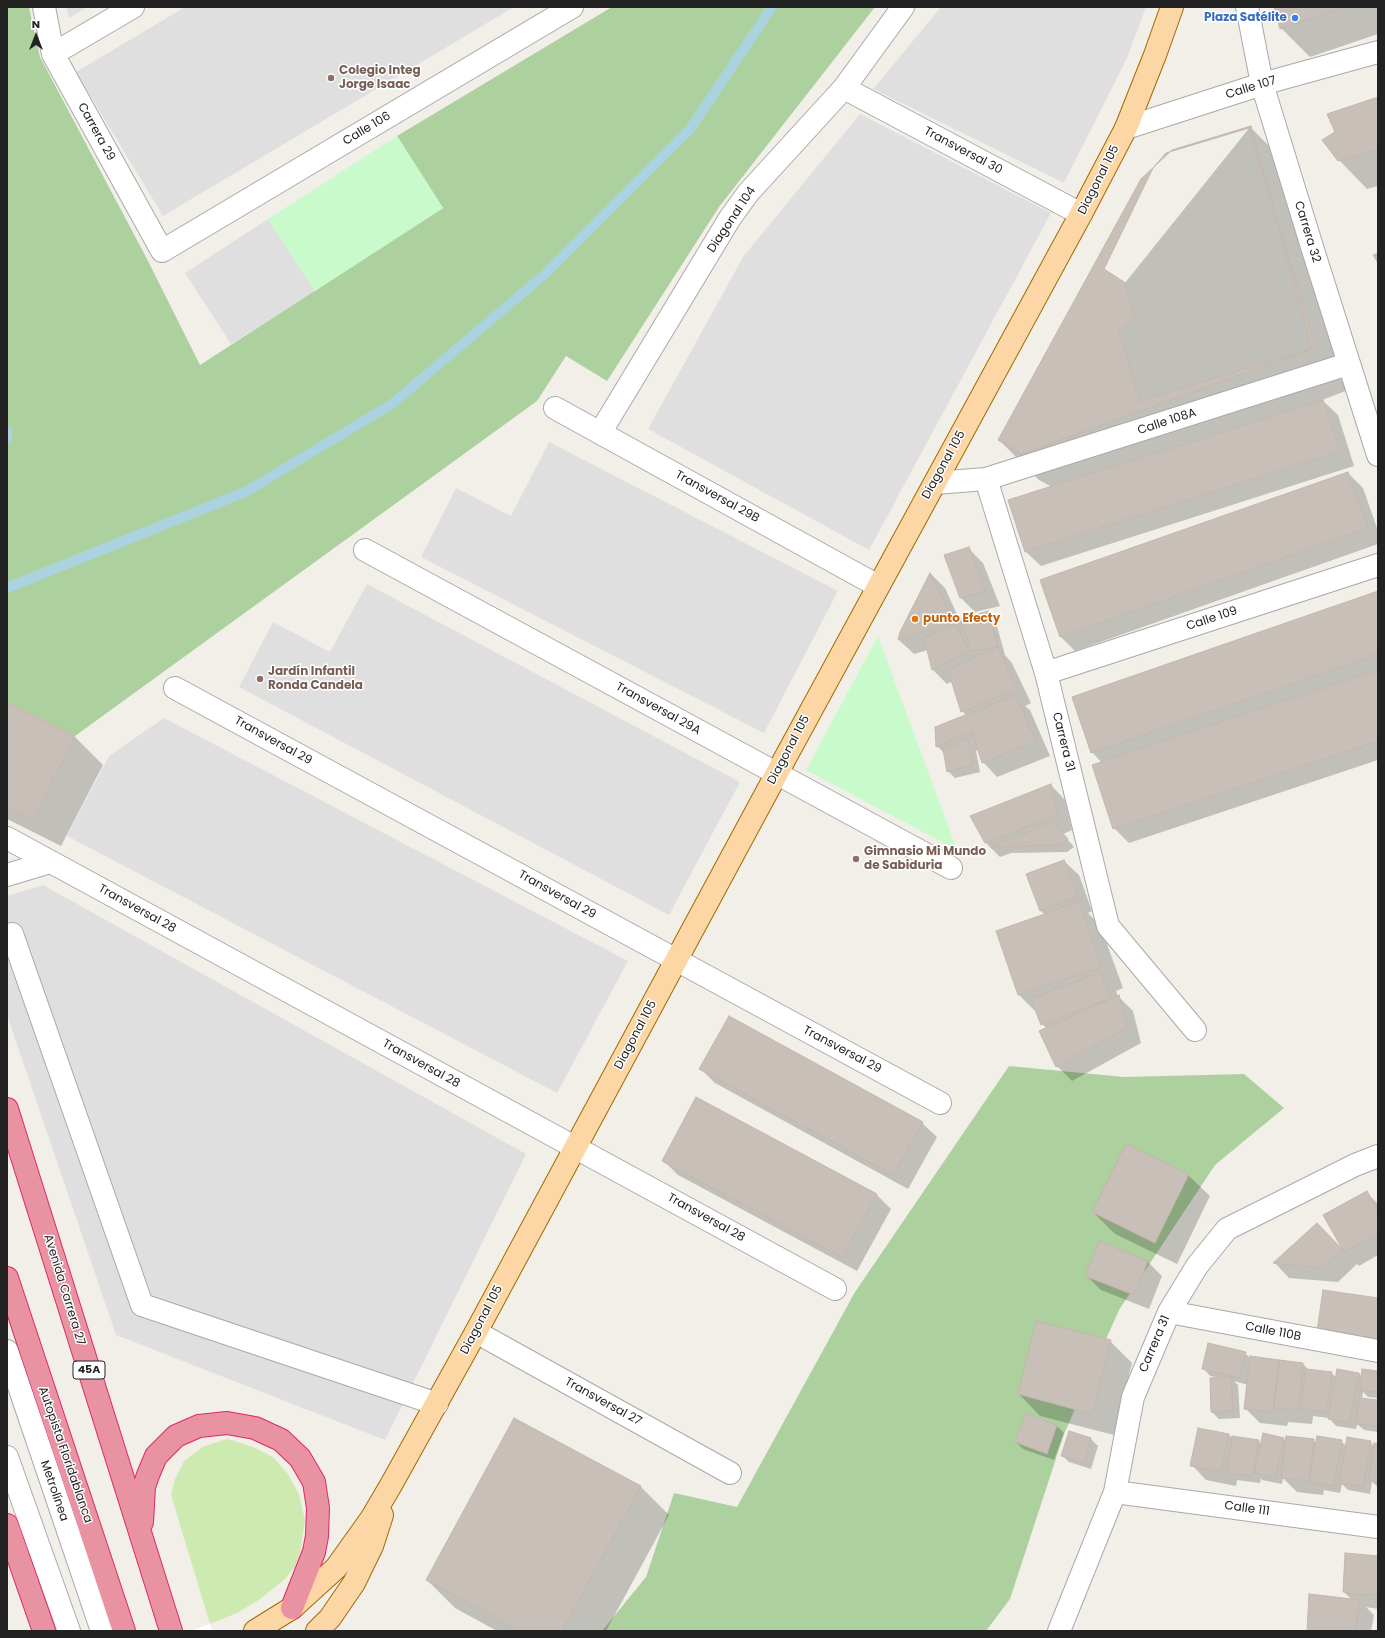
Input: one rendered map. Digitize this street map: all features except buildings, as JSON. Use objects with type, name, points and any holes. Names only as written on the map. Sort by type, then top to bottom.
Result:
[{"type":"highway","name":"Avenida Carrera 27","points":[[7,1109],[171,1631]]},
{"type":"highway","name":"Autopista Floridablanca","points":[[7,1278],[124,1631]]},
{"type":"highway","points":[[142,1537],[144,1486],[156,1456],[176,1436],[199,1426],[228,1423],[255,1428],[281,1440],[300,1458],[314,1482],[318,1508],[317,1536],[314,1552],[292,1608]]},
{"type":"highway","points":[[7,1525],[44,1631]]},
{"type":"main road","name":"Diagonal 105","points":[[255,1631],[292,1608],[336,1568],[371,1519],[437,1404],[776,773],[1081,214],[1126,128],[1155,56],[1172,7]]},
{"type":"main road","name":"Diagonal 105","points":[[317,1631],[330,1618],[354,1583],[372,1546],[391,1485]]},
{"type":"street","name":"Carrera 29","points":[[44,7],[53,54],[162,252]]},
{"type":"street","points":[[53,54],[133,7]]},
{"type":"street","name":"Calle 106","points":[[162,252],[572,7]]},
{"type":"street","name":"Diagonal 104","points":[[600,433],[730,218],[748,193],[844,88],[903,7]]},
{"type":"street","name":"Carrera 32","points":[[1247,7],[1262,84],[1348,364],[1378,455]]},
{"type":"street","name":"Calle 107","points":[[1126,128],[1262,84],[1378,52]]},
{"type":"street","name":"Transversal 30","points":[[844,88],[1081,214]]},
{"type":"street","name":"Calle 108A","points":[[986,479],[1348,364]]},
{"type":"street","name":"Transversal 29B","points":[[555,408],[878,586]]},
{"type":"street","points":[[934,483],[986,479]]},
{"type":"street","name":"Carrera 31","points":[[986,479],[1046,673],[1108,926],[1195,1030]]},
{"type":"street","name":"Transversal 29A","points":[[365,550],[951,868]]},
{"type":"street","name":"Calle 109","points":[[1046,673],[1378,566]]},
{"type":"street","name":"Transversal 29","points":[[175,688],[940,1103]]},
{"type":"street","name":"Transversal 28","points":[[7,838],[835,1289]]},
{"type":"street","points":[[7,875],[50,862]]},
{"type":"street","points":[[12,934],[142,1305],[437,1404]]},
{"type":"street","name":"Carrera 31","points":[[1059,1631],[1115,1492],[1133,1396],[1169,1312],[1197,1266],[1227,1229],[1355,1165],[1378,1156]]},
{"type":"street","name":"Calle 110B","points":[[1169,1312],[1378,1351]]},
{"type":"street","name":"Transversal 27","points":[[476,1332],[730,1473]]},
{"type":"street","name":"Metrolínea","points":[[7,1351],[102,1631]]},
{"type":"street","points":[[7,1457],[69,1631]]},
{"type":"street","name":"Calle 111","points":[[1115,1492],[1378,1527]]},
{"type":"shaded area","points":[[66,7],[87,7],[69,18]]},
{"type":"shaded area","points":[[185,7],[514,7],[163,216],[76,72]]},
{"type":"shaded area","points":[[941,7],[1146,7],[1127,58],[1064,183],[873,89]]},
{"type":"shaded area","points":[[860,114],[1051,213],[869,550],[648,429],[743,257]]},
{"type":"shaded area","points":[[268,219],[315,291],[231,344],[185,273]]},
{"type":"shaded area","points":[[549,442],[838,591],[764,733],[421,557],[456,488],[511,516]]},
{"type":"shaded area","points":[[367,584],[740,782],[669,915],[239,687],[273,622],[330,652]]},
{"type":"shaded area","points":[[164,718],[628,961],[557,1093],[67,836],[109,756]]},
{"type":"shaded area","points":[[43,885],[526,1154],[385,1440],[116,1335],[7,1015],[7,896]]},
{"type":"green space","points":[[7,7],[29,7],[40,57],[147,259],[200,365],[443,208],[397,136],[612,7],[875,7],[719,207],[607,381],[566,356],[537,401],[75,736],[7,702]]},
{"type":"green space","points":[[397,136],[443,208],[315,291],[268,219]]},
{"type":"green space","points":[[878,636],[957,850],[806,770]]},
{"type":"green space","points":[[1009,1066],[1124,1077],[1244,1074],[1284,1108],[1215,1165],[1119,1310],[1064,1434],[1010,1599],[986,1631],[602,1631],[646,1577],[674,1493],[737,1507],[855,1292]]},
{"type":"green space","points":[[228,1439],[253,1447],[273,1457],[288,1474],[299,1494],[305,1520],[300,1553],[295,1567],[285,1579],[259,1600],[237,1613],[210,1624],[171,1495],[175,1479],[184,1461],[204,1446]]},
{"type":"pier","points":[[210,1624],[212,1631],[190,1631]]},
{"type":"waterway","points":[[7,588],[247,491],[392,404],[545,274],[690,129],[772,7]]},
{"type":"waterway","points":[[7,430],[7,439]]},
{"type":"place","name":"Plaza Satélite","points":[[1295,18]]},
{"type":"place","name":"Colegio Integ Jorge Isaac","points":[[331,78]]},
{"type":"place","name":"punto Efecty","points":[[915,619]]},
{"type":"place","name":"Jardín Infantil Ronda Candela","points":[[260,679]]},
{"type":"place","name":"Gimnasio Mi Mundo de Sabiduria","points":[[856,859]]}]
